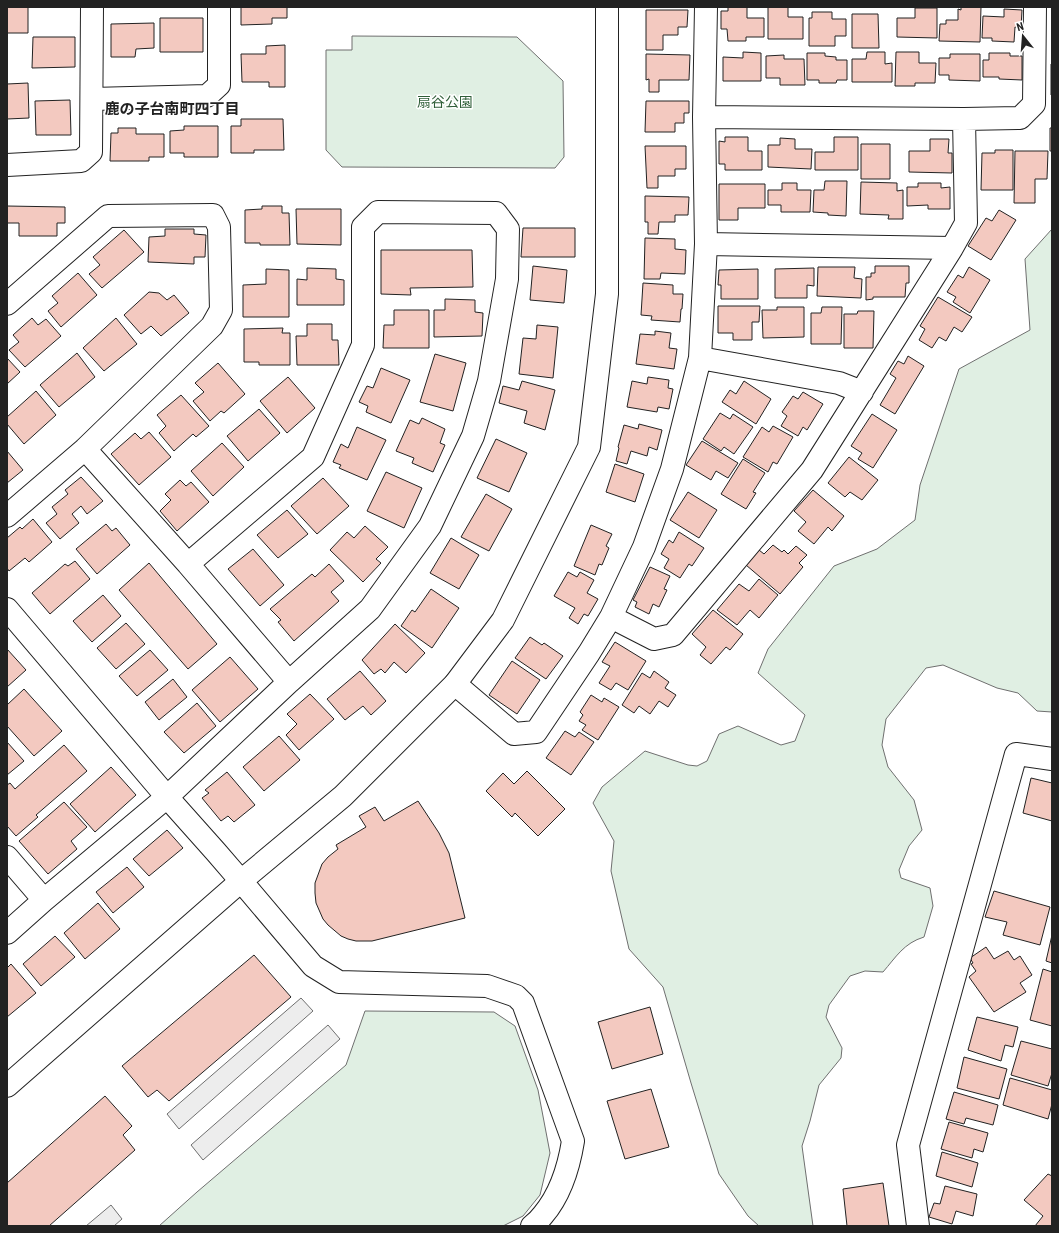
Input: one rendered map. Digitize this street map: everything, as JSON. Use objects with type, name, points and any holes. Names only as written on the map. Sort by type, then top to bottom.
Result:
[{"type":"street","points":[[7,165],[81,161],[91,152],[92,7]]},
{"type":"street","points":[[92,99],[207,96],[219,85],[219,7]]},
{"type":"street","points":[[7,1086],[241,881],[343,796],[455,684],[503,620],[588,447],[607,294],[607,7]]},
{"type":"street","points":[[455,684],[514,734],[536,732],[589,653],[611,617],[644,547],[672,469],[700,358],[706,244],[704,117],[706,7]]},
{"type":"street","points":[[704,117],[1020,118],[1034,104],[1035,7]]},
{"type":"street","points":[[611,617],[654,639],[673,635],[812,470],[952,248],[966,223],[964,119]]},
{"type":"street","points":[[7,934],[44,900],[167,797],[289,682],[370,609],[430,526],[473,436],[489,381],[507,280],[508,229],[496,213],[378,212],[362,227],[363,345],[313,456],[188,564]]},
{"type":"street","points":[[7,304],[108,216],[213,214],[219,227],[221,310],[212,326],[85,449],[7,516]]},
{"type":"street","points":[[706,244],[952,248]]},
{"type":"street","points":[[700,358],[839,383],[862,392]]},
{"type":"street","points":[[85,449],[188,564],[289,682]]},
{"type":"street","points":[[7,609],[313,966],[339,982],[487,986],[516,996],[523,1003],[572,1141],[570,1160],[555,1198],[543,1216],[532,1226]]},
{"type":"street","points":[[918,1226],[908,1145],[1016,754],[1052,759]]},
{"type":"street","points":[[7,857],[44,900]]},
{"type":"green space","name":"扇谷公園","points":[[352,36],[517,37],[563,81],[564,157],[555,168],[342,167],[326,150],[326,50],[352,50]]},
{"type":"green space","points":[[1052,229],[1052,712],[1037,711],[1018,693],[997,688],[943,665],[926,668],[886,719],[882,745],[888,767],[914,800],[922,830],[909,846],[899,870],[901,878],[930,888],[933,906],[924,937],[906,947],[896,956],[883,972],[865,971],[850,976],[829,1005],[826,1017],[842,1048],[841,1058],[819,1085],[802,1146],[813,1226],[759,1226],[748,1216],[719,1174],[663,987],[629,949],[611,871],[614,841],[593,803],[602,787],[645,751],[688,765],[697,766],[707,761],[719,734],[738,726],[781,745],[795,741],[805,715],[758,673],[768,649],[834,566],[877,549],[915,520],[920,485],[959,369],[1030,330],[1025,259]]},
{"type":"green space","points":[[365,1011],[494,1012],[515,1026],[538,1090],[550,1153],[540,1195],[523,1216],[503,1226],[159,1226],[346,1065]]},
{"type":"shaded area","points":[[301,998],[313,1011],[179,1129],[167,1114]]},
{"type":"shaded area","points":[[328,1025],[340,1039],[203,1160],[191,1145]]},
{"type":"shaded area","points":[[111,1205],[122,1219],[114,1226],[86,1226]]},
{"type":"building","points":[[7,7],[28,7],[28,33],[7,33]]},
{"type":"building","points":[[241,7],[287,7],[287,18],[272,18],[272,24],[241,25]]},
{"type":"building","points":[[728,7],[747,7],[747,18],[764,18],[764,37],[746,37],[746,41],[728,41],[727,29],[721,29],[721,11],[728,11]]},
{"type":"building","points":[[768,7],[788,7],[788,17],[803,17],[803,39],[768,39]]},
{"type":"building","points":[[961,7],[981,7],[980,42],[939,41],[940,24],[946,24],[946,20],[958,20],[958,9],[961,10]]},
{"type":"building","points":[[915,8],[937,8],[937,38],[897,37],[897,18],[915,18]]},
{"type":"building","points":[[1004,9],[1022,10],[1021,28],[1015,27],[1014,42],[992,41],[992,38],[982,38],[983,16],[1004,17]]},
{"type":"building","points":[[646,10],[688,10],[687,27],[678,27],[678,35],[663,35],[663,50],[646,50]]},
{"type":"building","points":[[812,12],[832,12],[832,19],[846,19],[846,36],[835,36],[835,46],[809,46],[809,18],[812,18]]},
{"type":"building","points":[[852,14],[878,14],[879,48],[852,48]]},
{"type":"building","points":[[160,18],[203,18],[203,52],[160,52]]},
{"type":"building","points":[[154,23],[154,48],[136,49],[135,57],[111,57],[111,24]]},
{"type":"building","points":[[33,37],[75,37],[75,67],[32,68]]},
{"type":"building","points":[[285,45],[285,87],[269,87],[269,82],[242,82],[241,54],[266,54],[266,46]]},
{"type":"building","points":[[743,52],[761,53],[761,81],[723,81],[723,57],[743,58]]},
{"type":"building","points":[[867,52],[885,52],[885,64],[892,63],[892,82],[852,82],[852,59],[866,59]]},
{"type":"building","points":[[896,52],[919,52],[919,63],[936,63],[935,83],[915,83],[915,86],[895,86]]},
{"type":"building","points":[[807,53],[825,53],[825,56],[836,57],[836,60],[847,60],[847,80],[837,80],[836,83],[819,83],[819,80],[807,80]]},
{"type":"building","points":[[989,53],[1010,53],[1010,56],[1022,56],[1022,80],[999,79],[999,77],[983,77],[983,60],[989,60]]},
{"type":"building","points":[[646,54],[690,55],[689,80],[659,80],[659,92],[649,92],[649,79],[646,80]]},
{"type":"building","points":[[950,54],[980,54],[980,81],[949,80],[949,75],[939,75],[939,58],[950,58]]},
{"type":"building","points":[[784,55],[784,59],[804,59],[805,85],[780,85],[780,78],[766,78],[766,56]]},
{"type":"building","points":[[1052,64],[1052,95],[1051,95]]},
{"type":"building","points":[[28,83],[29,118],[7,119],[7,84]]},
{"type":"building","points":[[70,100],[71,135],[36,135],[35,101]]},
{"type":"building","points":[[646,101],[689,101],[689,113],[684,113],[684,123],[675,123],[675,132],[645,132]]},
{"type":"building","points":[[241,119],[283,119],[284,150],[254,150],[254,153],[231,153],[231,126],[241,126]]},
{"type":"building","points":[[184,126],[218,126],[218,157],[184,157],[184,153],[170,153],[170,131],[184,130]]},
{"type":"building","points":[[118,128],[136,128],[136,134],[164,134],[164,157],[149,157],[149,161],[110,161],[111,133],[118,133]]},
{"type":"building","points":[[1050,128],[1052,128],[1052,151],[1050,151]]},
{"type":"building","points":[[725,137],[748,137],[748,151],[762,151],[762,170],[725,170],[725,164],[719,164],[719,141],[725,142]]},
{"type":"building","points":[[834,137],[858,137],[858,170],[815,170],[815,152],[834,152]]},
{"type":"building","points":[[780,138],[795,139],[795,149],[812,149],[811,169],[768,167],[768,145],[780,145]]},
{"type":"building","points":[[930,139],[949,139],[948,153],[952,153],[952,173],[909,172],[909,151],[930,151]]},
{"type":"building","points":[[861,144],[890,144],[890,179],[861,179]]},
{"type":"building","points":[[645,146],[686,146],[686,169],[675,169],[675,176],[658,176],[658,188],[647,188]]},
{"type":"building","points":[[995,150],[1013,150],[1013,190],[981,190],[982,153],[995,153]]},
{"type":"building","points":[[1015,151],[1048,151],[1047,179],[1035,179],[1035,203],[1014,203]]},
{"type":"building","points":[[825,181],[847,181],[846,216],[813,212],[814,190],[824,190]]},
{"type":"building","points":[[861,182],[897,183],[897,191],[903,190],[903,219],[888,219],[889,215],[860,214]]},
{"type":"building","points":[[782,183],[797,183],[797,190],[811,190],[810,212],[781,212],[781,205],[768,205],[768,190],[782,190]]},
{"type":"building","points":[[918,183],[941,183],[941,188],[950,187],[950,209],[928,209],[928,205],[907,206],[907,187],[918,187]]},
{"type":"building","points":[[719,184],[765,184],[765,208],[738,208],[738,220],[719,220]]},
{"type":"building","points":[[645,196],[689,197],[688,215],[675,215],[675,222],[659,222],[658,234],[648,234],[648,222],[645,222]]},
{"type":"building","points":[[7,206],[65,207],[65,223],[57,223],[57,236],[19,236],[19,223],[7,223]]},
{"type":"building","points":[[262,206],[282,206],[282,213],[289,213],[290,245],[260,245],[260,243],[245,243],[245,210],[262,209]]},
{"type":"building","points":[[296,209],[341,209],[341,245],[297,244]]},
{"type":"building","points":[[999,210],[1016,220],[991,260],[968,246],[986,218],[992,221]]},
{"type":"building","points":[[523,228],[575,228],[575,257],[521,257]]},
{"type":"building","points":[[165,229],[194,229],[194,234],[206,235],[205,257],[194,257],[194,264],[148,262],[149,237],[165,236]]},
{"type":"building","points":[[124,230],[144,252],[102,288],[89,274],[100,265],[93,257]]},
{"type":"building","points":[[645,238],[675,239],[675,249],[686,250],[685,274],[661,273],[660,279],[644,279]]},
{"type":"building","points":[[381,250],[472,250],[473,287],[410,288],[411,295],[381,294]]},
{"type":"building","points":[[533,266],[567,270],[564,303],[530,300]]},
{"type":"building","points":[[875,266],[909,266],[909,283],[906,283],[905,297],[873,297],[873,299],[866,300],[866,277],[871,277],[871,273],[875,273]]},
{"type":"building","points":[[818,267],[855,267],[854,278],[862,279],[861,298],[817,296]]},
{"type":"building","points":[[969,267],[990,280],[970,313],[953,302],[956,297],[947,292],[958,275],[963,278]]},
{"type":"building","points":[[307,268],[336,269],[336,279],[344,280],[344,305],[297,305],[297,279],[307,280]]},
{"type":"building","points":[[814,268],[814,286],[807,285],[807,298],[775,298],[775,269]]},
{"type":"building","points":[[266,269],[289,270],[289,317],[243,317],[243,285],[266,284]]},
{"type":"building","points":[[758,269],[758,299],[721,299],[721,285],[718,285],[719,270]]},
{"type":"building","points":[[78,273],[97,295],[61,327],[48,311],[58,303],[52,296]]},
{"type":"building","points":[[643,283],[673,285],[673,294],[683,294],[680,322],[651,320],[652,316],[641,315]]},
{"type":"building","points":[[149,292],[159,293],[167,300],[174,295],[189,313],[161,336],[151,326],[141,334],[124,315]]},
{"type":"building","points":[[938,297],[972,317],[962,332],[954,327],[946,341],[939,337],[932,348],[919,340],[925,329],[920,326]]},
{"type":"building","points":[[445,299],[475,300],[475,312],[483,313],[482,336],[434,337],[434,310],[445,310]]},
{"type":"building","points":[[718,306],[760,306],[759,322],[752,322],[752,340],[733,340],[733,333],[718,333]]},
{"type":"building","points":[[777,307],[804,307],[804,337],[763,338],[762,310],[777,310]]},
{"type":"building","points":[[822,307],[842,307],[841,344],[811,344],[811,313],[821,313]]},
{"type":"building","points":[[394,310],[429,310],[429,348],[383,348],[384,325],[394,325]]},
{"type":"building","points":[[858,311],[874,311],[873,348],[844,348],[844,314],[857,314]]},
{"type":"building","points":[[32,318],[38,325],[46,319],[61,336],[25,367],[9,350],[19,342],[13,335]]},
{"type":"building","points":[[116,318],[137,344],[104,371],[83,348]]},
{"type":"building","points":[[307,324],[332,324],[332,340],[338,340],[339,365],[297,365],[296,336],[307,336]]},
{"type":"building","points":[[537,325],[558,327],[553,378],[519,374],[523,338],[536,339]]},
{"type":"building","points":[[283,328],[282,333],[290,333],[290,365],[259,365],[259,362],[244,362],[244,329]]},
{"type":"building","points":[[655,331],[671,333],[669,348],[677,349],[674,369],[636,364],[640,334],[655,335]]},
{"type":"building","points":[[77,353],[95,377],[59,407],[40,385]]},
{"type":"building","points":[[435,354],[466,363],[453,411],[420,402]]},
{"type":"building","points":[[908,356],[924,366],[895,414],[880,405],[896,378],[890,374],[898,361],[904,364]]},
{"type":"building","points":[[7,358],[20,372],[7,384]]},
{"type":"building","points":[[218,363],[245,394],[224,413],[221,411],[210,421],[193,401],[204,392],[195,383]]},
{"type":"building","points":[[381,368],[410,380],[391,423],[366,412],[368,406],[359,402],[367,386],[373,388]]},
{"type":"building","points":[[288,377],[315,408],[287,433],[260,401]]},
{"type":"building","points":[[648,377],[669,380],[668,388],[673,389],[669,409],[658,407],[657,412],[627,407],[632,381],[647,384]]},
{"type":"building","points":[[522,381],[555,390],[545,430],[524,423],[527,411],[499,403],[503,386],[519,390]]},
{"type":"building","points":[[744,381],[771,399],[756,424],[722,402],[730,390],[736,394]]},
{"type":"building","points":[[36,391],[56,415],[24,444],[7,424],[7,417]]},
{"type":"building","points":[[803,392],[823,404],[807,430],[803,427],[798,436],[781,426],[787,416],[782,412],[793,396],[798,399]]},
{"type":"building","points":[[181,395],[209,426],[196,437],[193,434],[174,451],[159,433],[166,426],[157,415]]},
{"type":"building","points":[[259,409],[280,433],[248,461],[227,436]]},
{"type":"building","points":[[720,413],[730,419],[733,414],[753,427],[734,454],[724,447],[721,451],[703,439]]},
{"type":"building","points":[[872,414],[897,430],[873,468],[858,459],[862,453],[851,446]]},
{"type":"building","points":[[422,418],[445,429],[440,443],[445,445],[433,472],[412,463],[414,458],[396,451],[410,420],[419,424]]},
{"type":"building","points":[[639,424],[662,430],[657,450],[649,447],[647,456],[631,451],[627,464],[616,461],[624,425],[638,429]]},
{"type":"building","points":[[773,426],[793,437],[777,464],[773,462],[768,472],[743,457],[762,427],[769,432]]},
{"type":"building","points":[[357,427],[386,440],[367,480],[339,468],[341,465],[333,462],[341,444],[348,448]]},
{"type":"building","points":[[149,432],[171,457],[139,485],[111,454],[135,433],[141,439]]},
{"type":"building","points":[[496,439],[527,453],[509,492],[477,478]]},
{"type":"building","points":[[702,441],[738,463],[728,478],[716,471],[711,480],[686,465]]},
{"type":"building","points":[[222,443],[244,467],[213,496],[191,471]]},
{"type":"building","points":[[7,451],[23,470],[7,483]]},
{"type":"building","points":[[849,457],[878,480],[862,500],[850,492],[845,497],[828,483]]},
{"type":"building","points":[[743,459],[765,473],[753,492],[756,493],[746,509],[721,494]]},
{"type":"building","points":[[615,464],[644,474],[635,502],[606,492]]},
{"type":"building","points":[[386,472],[422,488],[404,528],[367,511]]},
{"type":"building","points":[[81,477],[103,501],[87,514],[81,506],[72,514],[79,523],[60,539],[46,523],[57,514],[52,507],[68,494],[65,490]]},
{"type":"building","points":[[323,478],[349,506],[317,534],[291,506]]},
{"type":"building","points":[[180,480],[186,486],[191,482],[209,502],[177,531],[160,511],[171,500],[165,494]]},
{"type":"building","points":[[813,490],[844,516],[832,531],[828,527],[814,544],[798,531],[806,522],[794,511]]},
{"type":"building","points":[[688,492],[717,510],[699,538],[670,520]]},
{"type":"building","points":[[486,494],[512,509],[489,551],[461,537]]},
{"type":"building","points":[[287,510],[308,534],[278,558],[257,535]]},
{"type":"building","points":[[33,519],[52,542],[29,562],[25,558],[9,571],[7,568],[7,538],[20,527],[22,529]]},
{"type":"building","points":[[106,524],[112,531],[116,528],[130,545],[97,574],[76,549]]},
{"type":"building","points":[[591,525],[612,534],[606,546],[609,548],[602,565],[599,564],[595,575],[574,566]]},
{"type":"building","points":[[365,526],[388,547],[376,559],[381,563],[363,582],[330,550],[347,532],[354,538]]},
{"type":"building","points":[[679,532],[704,548],[692,566],[689,564],[680,578],[664,568],[669,559],[661,554],[669,540],[673,543]]},
{"type":"building","points":[[451,538],[479,555],[459,589],[430,573]]},
{"type":"building","points":[[773,545],[782,552],[784,550],[788,554],[796,546],[807,555],[799,563],[803,567],[780,594],[746,565],[759,550],[764,554]]},
{"type":"building","points":[[253,549],[284,585],[260,606],[228,569]]},
{"type":"building","points":[[75,561],[90,579],[50,614],[32,593],[65,564],[68,566]]},
{"type":"building","points":[[149,563],[217,644],[188,669],[119,590]]},
{"type":"building","points":[[329,564],[344,581],[331,592],[339,601],[294,641],[278,622],[281,620],[270,609],[312,574],[315,577]]},
{"type":"building","points":[[650,567],[670,576],[664,589],[667,590],[659,607],[653,604],[649,614],[635,607],[637,602],[633,600]]},
{"type":"building","points":[[568,572],[577,577],[580,572],[594,580],[587,593],[598,599],[588,616],[584,614],[578,624],[569,618],[575,608],[554,596]]},
{"type":"building","points":[[759,579],[778,595],[759,618],[750,610],[737,625],[717,610],[739,584],[749,591]]},
{"type":"building","points":[[431,589],[459,608],[432,648],[401,626],[412,610],[415,612]]},
{"type":"building","points":[[103,595],[121,616],[92,642],[73,621]]},
{"type":"building","points":[[713,610],[743,634],[730,650],[726,647],[711,664],[700,655],[706,647],[692,634]]},
{"type":"building","points":[[126,623],[145,644],[116,669],[97,648]]},
{"type":"building","points":[[395,624],[425,653],[406,673],[394,662],[385,673],[381,669],[374,674],[362,660]]},
{"type":"building","points":[[530,637],[542,645],[544,643],[563,656],[546,679],[515,658]]},
{"type":"building","points":[[615,642],[646,661],[628,690],[616,683],[611,690],[599,683],[610,666],[602,662]]},
{"type":"building","points":[[7,649],[26,670],[7,687]]},
{"type":"building","points":[[150,650],[168,670],[137,696],[119,676]]},
{"type":"building","points":[[230,657],[258,689],[220,722],[192,690]]},
{"type":"building","points":[[512,661],[540,680],[517,714],[489,695]]},
{"type":"building","points":[[360,671],[386,701],[371,715],[363,706],[345,720],[327,699]]},
{"type":"building","points":[[654,671],[669,682],[665,688],[676,695],[668,707],[659,701],[650,714],[639,706],[634,713],[622,705],[642,673],[650,678]]},
{"type":"building","points":[[173,679],[187,697],[159,720],[145,702]]},
{"type":"building","points":[[24,689],[62,731],[34,756],[7,726],[7,705]]},
{"type":"building","points":[[310,694],[334,719],[299,750],[286,735],[297,724],[287,714]]},
{"type":"building","points":[[591,695],[602,702],[604,698],[619,707],[598,740],[582,730],[586,725],[579,721],[583,715],[580,712]]},
{"type":"building","points":[[197,703],[216,726],[184,753],[164,732]]},
{"type":"building","points":[[565,731],[575,737],[579,732],[594,742],[571,775],[546,758]]},
{"type":"building","points":[[279,736],[300,760],[264,791],[243,767]]},
{"type":"building","points":[[7,742],[24,761],[7,775]]},
{"type":"building","points":[[64,745],[87,771],[36,815],[38,817],[16,836],[7,826],[7,785],[10,783],[15,789]]},
{"type":"building","points":[[111,767],[136,795],[95,832],[70,804]]},
{"type":"building","points":[[527,771],[565,809],[538,836],[515,813],[512,817],[486,791],[503,773],[514,784]]},
{"type":"building","points":[[227,772],[255,805],[234,822],[228,816],[221,821],[202,798],[209,793],[205,790]]},
{"type":"building","points":[[1031,778],[1052,783],[1052,821],[1023,813]]},
{"type":"building","points":[[418,801],[439,833],[449,853],[465,918],[372,941],[356,941],[341,936],[323,919],[316,903],[315,883],[322,864],[338,849],[336,845],[366,827],[359,816],[375,807],[384,821]]},
{"type":"building","points":[[64,802],[87,827],[71,841],[77,849],[48,874],[19,841]]},
{"type":"building","points":[[167,830],[183,848],[149,876],[133,859]]},
{"type":"building","points":[[127,867],[144,887],[113,913],[96,892]]},
{"type":"building","points":[[994,891],[1050,907],[1040,945],[1003,935],[1007,922],[985,917]]},
{"type":"building","points":[[98,903],[120,929],[85,959],[64,933]]},
{"type":"building","points":[[1052,935],[1052,963],[1046,961]]},
{"type":"building","points":[[55,936],[75,957],[41,986],[23,964]]},
{"type":"building","points":[[986,947],[994,959],[1008,951],[1014,960],[1020,956],[1032,975],[1020,983],[1026,992],[994,1012],[969,977],[976,971],[971,964],[973,963],[970,958]]},
{"type":"building","points":[[254,955],[291,997],[169,1101],[157,1090],[148,1097],[122,1066]]},
{"type":"building","points":[[11,964],[36,993],[7,1017],[7,968]]},
{"type":"building","points":[[1043,969],[1052,972],[1052,1026],[1030,1020]]},
{"type":"building","points":[[650,1007],[663,1054],[612,1069],[598,1022]]},
{"type":"building","points":[[977,1017],[1018,1027],[1013,1047],[1005,1045],[1001,1061],[968,1050]]},
{"type":"building","points":[[1021,1041],[1052,1049],[1052,1073],[1048,1086],[1011,1075]]},
{"type":"building","points":[[964,1057],[1007,1069],[999,1099],[957,1088]]},
{"type":"building","points":[[1010,1078],[1052,1090],[1052,1104],[1048,1119],[1003,1105]]},
{"type":"building","points":[[651,1089],[669,1147],[625,1159],[607,1101]]},
{"type":"building","points":[[954,1092],[998,1105],[993,1125],[966,1118],[964,1124],[946,1119]]},
{"type":"building","points":[[105,1096],[132,1126],[123,1135],[135,1150],[49,1226],[7,1226],[7,1183]]},
{"type":"building","points":[[949,1122],[988,1133],[983,1152],[974,1149],[972,1158],[941,1149]]},
{"type":"building","points":[[942,1152],[978,1163],[972,1187],[936,1176]]},
{"type":"building","points":[[1048,1174],[1052,1176],[1052,1226],[1035,1226],[1043,1216],[1024,1200]]},
{"type":"building","points":[[883,1183],[889,1226],[847,1226],[843,1189]]},
{"type":"building","points":[[945,1186],[977,1194],[973,1216],[956,1211],[952,1224],[929,1217],[934,1203],[940,1204]]},
{"type":"district","name":"鹿の子台南町四丁目","points":[[172,109]]}]
